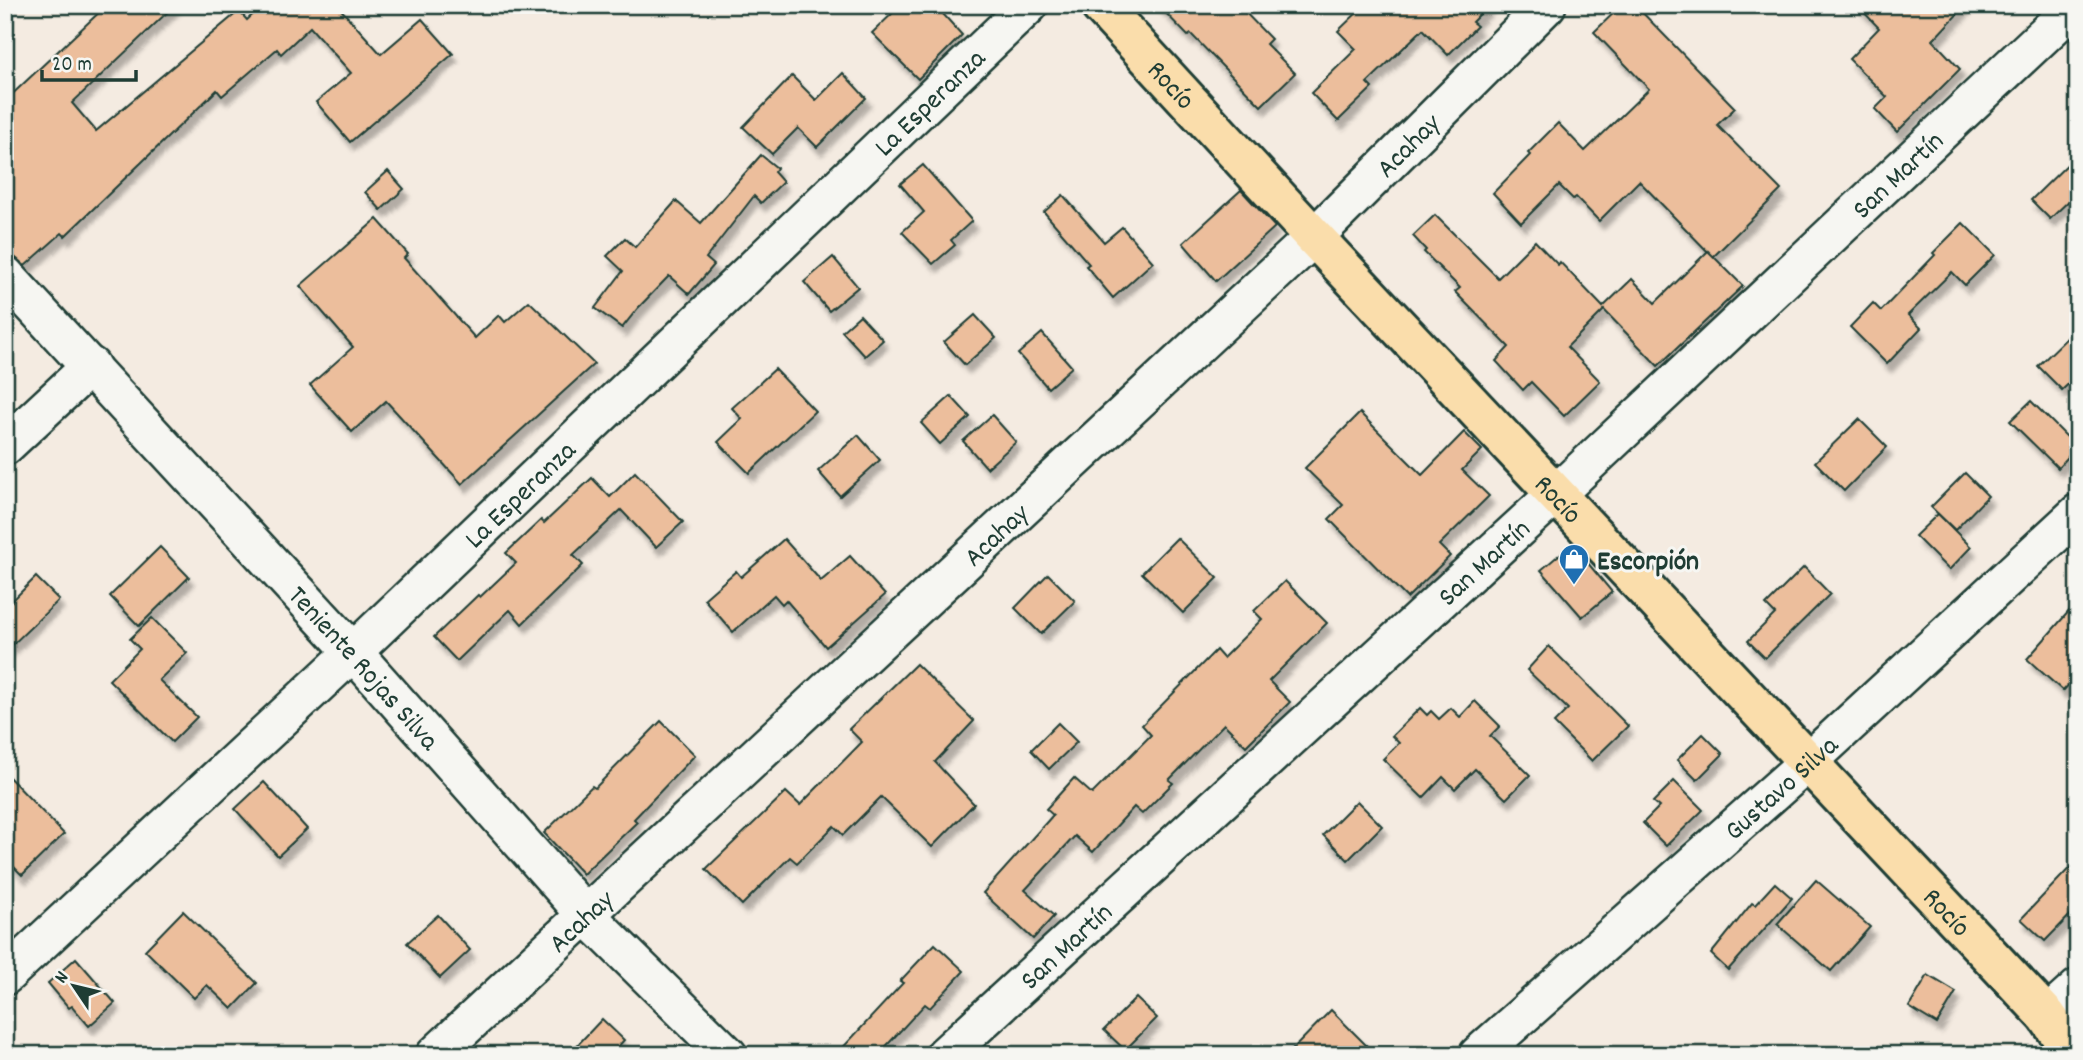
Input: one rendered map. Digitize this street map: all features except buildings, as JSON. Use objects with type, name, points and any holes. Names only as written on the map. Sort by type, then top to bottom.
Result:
[{"type":"main road","name":"Rocío","points":[[1100,5],[1314,237],[2048,1016],[2074,1055]]},
{"type":"street","name":"La Esperanza","points":[[5,976],[353,652],[1029,5]]},
{"type":"street","name":"Acahay","points":[[435,1055],[1314,237],[1547,5]]},
{"type":"street","name":"San Martín","points":[[945,1055],[1556,494],[2077,5]]},
{"type":"street","name":"Teniente Rojas Silva","points":[[5,275],[353,652],[586,915],[728,1055]]},
{"type":"street","points":[[5,446],[91,366]]},
{"type":"street","name":"Gustavo Silva","points":[[1478,1055],[1808,762],[2078,513]]},
{"type":"street","points":[[2048,1016],[2078,988]]},
{"type":"place","name":"Escorpión","points":[[1574,586]]}]
